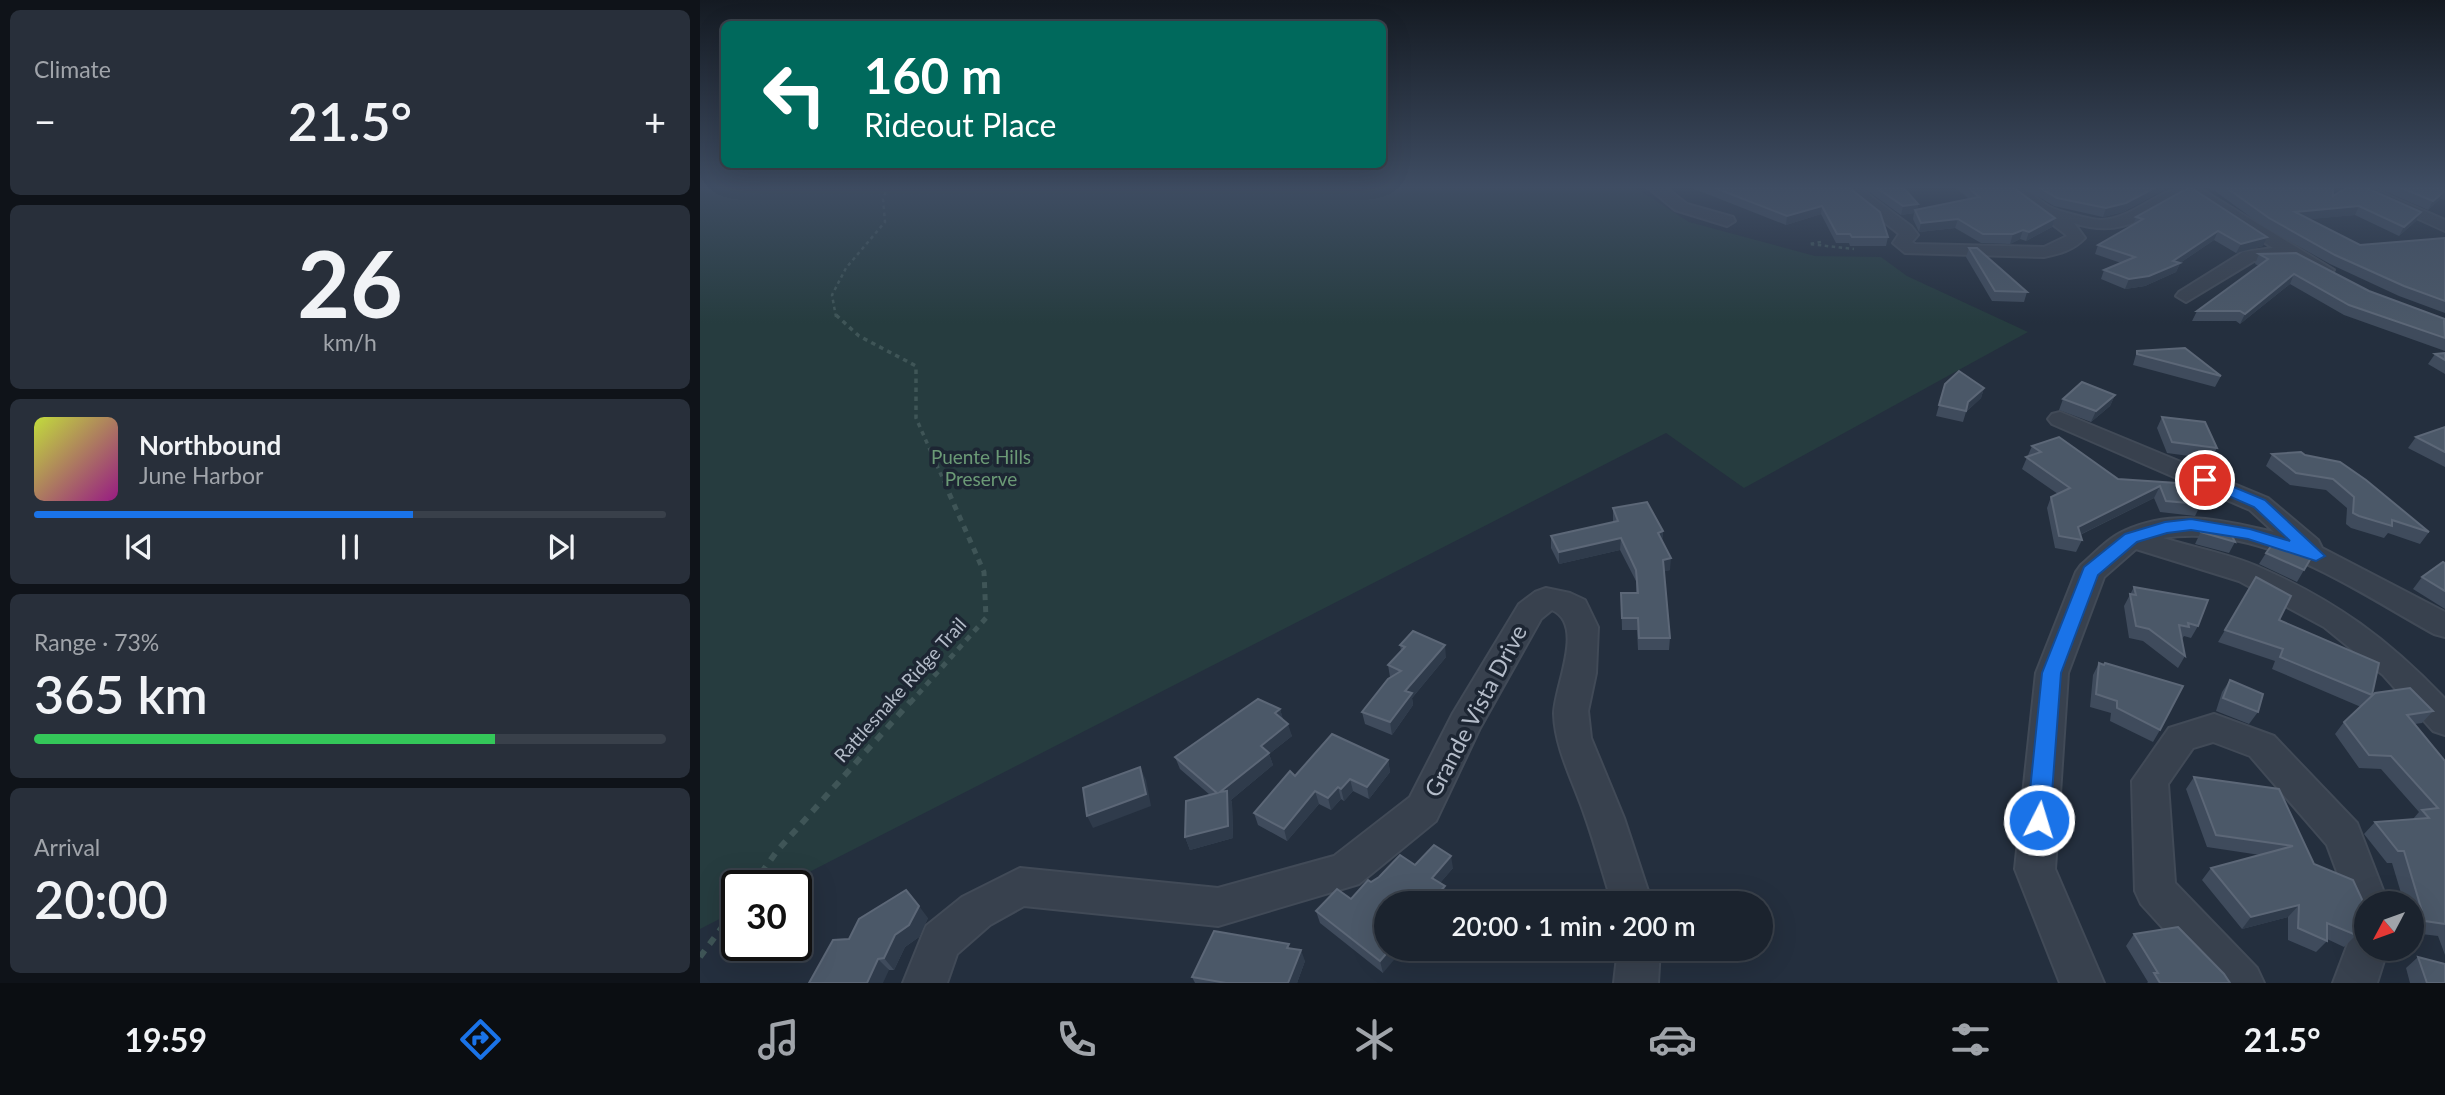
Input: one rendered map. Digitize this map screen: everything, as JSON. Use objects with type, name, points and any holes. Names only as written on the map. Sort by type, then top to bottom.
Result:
[{"type":"street","points":[[1906,232],[1909,235],[1902,243],[1918,250],[2044,252],[2076,238],[2073,232]]},
{"type":"street","points":[[2256,232],[2343,280]]},
{"type":"street","points":[[2186,296],[2249,256],[2268,253],[2299,256]]},
{"type":"street","points":[[2060,419],[2259,504],[2316,556]]},
{"type":"street","points":[[2082,983],[2035,869],[2052,673],[2091,572],[2131,538],[2165,527],[2191,525],[2250,534],[2316,556],[2445,626]]},
{"type":"street","points":[[2131,538],[2249,574],[2336,619],[2394,666],[2445,721]]},
{"type":"street","name":"Grande Vista Drive","points":[[925,983],[941,941],[976,911],[1020,887],[1218,907],[1345,871],[1423,809],[1465,723],[1530,612],[1546,598],[1559,600],[1574,608],[1583,627],[1580,673],[1571,711],[1574,738],[1605,818],[1628,891]]},
{"type":"street","points":[[2242,983],[2155,891],[2150,781],[2181,738],[2214,729],[2262,746],[2343,835],[2364,891]]},
{"type":"street","points":[[1636,983],[1638,961]]},
{"type":"street","points":[[2355,983],[2363,961]]},
{"type":"path","name":"Rattlesnake Ridge Trail","points":[[763,870],[777,851],[986,618],[984,572],[916,418],[916,366],[859,336],[836,317],[832,295],[846,268],[877,232]]},
{"type":"path","points":[[1821,242],[1809,244],[1854,249]]},
{"type":"path","points":[[700,957],[721,928]]},
{"type":"green space","name":"Puente Hills Preserve","points":[[700,232],[1726,232],[1815,256],[1881,257],[1907,276],[2028,332],[1744,488],[1666,433],[812,871],[721,870],[721,918],[700,929]]},
{"type":"building","points":[[1836,232],[1886,232],[1888,237],[1852,237],[1850,234]]},
{"type":"building","points":[[1979,232],[2018,232],[2013,234]]},
{"type":"building","points":[[2121,232],[2217,232],[2173,261],[2180,263],[2149,276],[2129,279],[2104,270],[2135,257],[2098,245]]},
{"type":"building","points":[[2220,232],[2259,232],[2267,237],[2241,244]]},
{"type":"building","points":[[2294,232],[2334,232],[2360,245],[2445,238],[2445,301],[2404,286],[2335,255]]},
{"type":"building","points":[[1969,248],[1977,248],[2027,292],[1995,291]]},
{"type":"building","points":[[2296,253],[2369,291],[2445,319],[2445,338],[2349,305],[2294,274],[2245,314],[2240,311],[2197,311],[2268,259],[2259,254]]},
{"type":"building","points":[[2185,348],[2221,376],[2137,354],[2137,351]]},
{"type":"building","points":[[2445,353],[2445,360],[2435,354]]},
{"type":"building","points":[[1959,371],[1984,388],[1968,402],[1966,411],[1939,405],[1945,384]]},
{"type":"building","points":[[2082,382],[2115,395],[2096,411],[2063,399]]},
{"type":"building","points":[[2162,417],[2205,422],[2217,448],[2172,442]]},
{"type":"building","points":[[2445,427],[2445,452],[2416,437]]},
{"type":"building","points":[[2059,437],[2118,479],[2192,484],[2201,504],[2166,501],[2160,486],[2078,527],[2082,540],[2059,536],[2051,497],[2070,488],[2026,457],[2041,452],[2032,446]]},
{"type":"building","points":[[2301,452],[2340,462],[2429,532],[2392,520],[2392,526],[2359,516],[2353,513],[2354,497],[2333,479],[2296,473],[2272,454]]},
{"type":"building","points":[[1647,502],[1663,531],[1658,533],[1671,558],[1663,560],[1670,638],[1639,638],[1638,618],[1622,618],[1621,593],[1638,593],[1636,570],[1621,538],[1559,552],[1551,536],[1618,521],[1613,508]]},
{"type":"building","points":[[2203,527],[2229,530],[2235,542],[2201,532]]},
{"type":"building","points":[[2275,541],[2311,558],[2304,570],[2266,553]]},
{"type":"building","points":[[2445,563],[2445,591],[2422,577]]},
{"type":"building","points":[[2256,577],[2291,596],[2279,620],[2379,663],[2372,695],[2280,657],[2283,649],[2225,630]]},
{"type":"building","points":[[2134,587],[2208,600],[2198,626],[2188,623],[2189,627],[2179,625],[2185,656],[2149,629],[2136,626],[2130,594],[2136,595]]},
{"type":"building","points":[[1413,631],[1445,645],[1405,691],[1412,693],[1390,722],[1362,712],[1388,679],[1401,671],[1388,665],[1405,647],[1400,645]]},
{"type":"building","points":[[2099,663],[2183,686],[2160,730],[2117,708],[2117,701],[2096,694]]},
{"type":"building","points":[[2230,680],[2263,694],[2258,712],[2223,698]]},
{"type":"building","points":[[2410,688],[2433,711],[2407,715],[2445,761],[2445,924],[2425,921],[2424,891],[2416,891],[2404,851],[2398,851],[2375,822],[2429,818],[2422,810],[2438,808],[2391,756],[2369,755],[2344,722],[2375,693]]},
{"type":"building","points":[[1258,699],[1280,709],[1275,713],[1288,724],[1261,746],[1269,753],[1220,792],[1227,791],[1228,826],[1185,837],[1186,801],[1217,793],[1175,757]]},
{"type":"building","points":[[1332,734],[1388,760],[1367,787],[1350,779],[1328,798],[1315,791],[1284,829],[1254,813],[1290,771],[1295,776]]},
{"type":"building","points":[[1140,767],[1146,794],[1087,816],[1083,788]]},
{"type":"building","points":[[2194,777],[2279,789],[2314,864],[2353,880],[2358,891],[2354,891],[2354,934],[2327,923],[2327,941],[2298,928],[2299,905],[2251,917],[2211,868],[2293,846],[2216,835]]},
{"type":"building","points":[[1434,845],[1451,856],[1432,878],[1445,886],[1441,891],[1374,891],[1374,956],[1316,911],[1337,889],[1351,899],[1368,880],[1371,882],[1379,877],[1400,855],[1415,865]]},
{"type":"building","points":[[906,890],[919,906],[909,925],[895,935],[884,958],[878,959],[867,983],[809,983],[833,940],[849,939],[859,919]]},
{"type":"building","points":[[2178,927],[2230,983],[2160,983],[2154,973],[2158,973],[2134,934]]},
{"type":"building","points":[[1214,931],[1289,944],[1287,948],[1301,950],[1288,983],[1226,983],[1192,977]]},
{"type":"building","points":[[2424,959],[2445,964],[2445,983],[2427,983],[2419,961],[2424,961]]},
{"type":"route","points":[[2039,820],[2052,673],[2091,572],[2131,538],[2165,527],[2191,525],[2250,534],[2316,556],[2259,504],[2205,480]]}]
